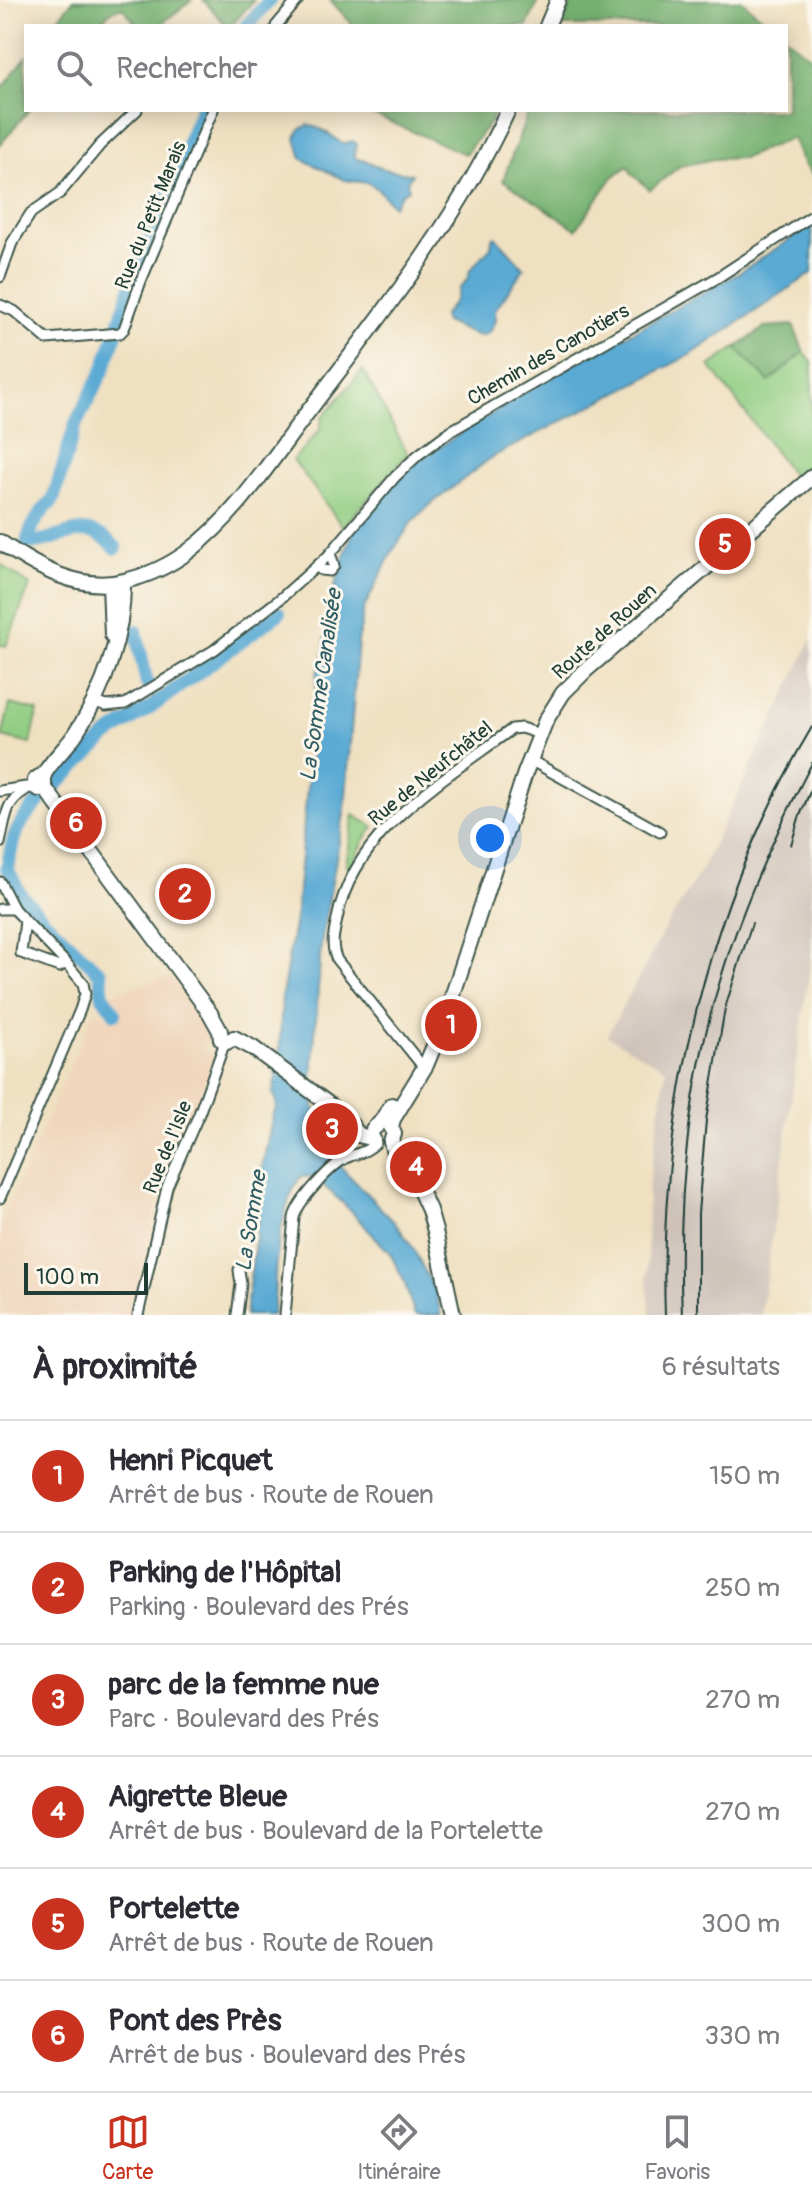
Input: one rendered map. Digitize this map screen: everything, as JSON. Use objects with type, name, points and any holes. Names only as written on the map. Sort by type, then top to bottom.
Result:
[{"type":"main road","points":[[548,24],[558,0]]},
{"type":"main road","points":[[0,542],[62,577],[117,583],[145,575],[181,556],[214,529],[413,273],[461,200],[507,112]]},
{"type":"main road","name":"Route de Rouen","points":[[378,1135],[395,1113],[434,1047],[530,760],[552,710],[575,680],[812,477]]},
{"type":"main road","points":[[81,581],[96,593],[110,612]]},
{"type":"main road","points":[[113,647],[110,612],[117,583]]},
{"type":"main road","points":[[117,583],[121,616],[108,668],[75,735],[37,784],[226,1036],[244,1042],[348,1121],[378,1135],[394,1153],[419,1188],[433,1221],[453,1315]]},
{"type":"street","points":[[278,24],[298,0]]},
{"type":"street","points":[[0,277],[12,243],[31,213],[60,193],[100,145],[135,112]]},
{"type":"street","name":"Rue du Petit Marais","points":[[0,305],[14,311],[47,339],[115,333],[124,329],[212,112]]},
{"type":"street","name":"Chemin des Canotiers","points":[[94,701],[106,706],[125,704],[214,650],[280,599],[329,555],[395,477],[449,432],[717,278],[812,216]]},
{"type":"street","name":"Rue de Neufchâtel","points":[[423,1065],[333,952],[332,942],[345,887],[379,835],[422,797],[512,729],[521,728],[540,734]]},
{"type":"street","points":[[530,760],[660,832]]},
{"type":"street","points":[[8,808],[0,792],[37,784]]},
{"type":"street","points":[[0,843],[8,808],[17,794],[37,784]]},
{"type":"street","points":[[0,1198],[85,994],[83,983],[14,909],[1,886]]},
{"type":"street","points":[[0,909],[14,909]]},
{"type":"street","points":[[25,921],[21,953],[59,967],[66,963]]},
{"type":"street","name":"Rue de l'Isle","points":[[138,1315],[167,1187],[199,1114],[226,1036]]},
{"type":"street","points":[[285,1315],[295,1211],[312,1188],[347,1158],[356,1145],[378,1135]]},
{"type":"street","points":[[347,1158],[366,1152],[378,1135]]},
{"type":"street","points":[[237,1315],[241,1284],[239,1270]]},
{"type":"shaded area","points":[[812,639],[812,951],[761,1315],[651,1315],[647,1282],[648,1189],[666,1069],[607,1036],[663,932],[700,872]]},
{"type":"shaded area","points":[[170,976],[213,1038],[201,1047],[205,1053],[217,1054],[163,1180],[130,1315],[0,1315],[0,1226],[94,1012],[114,1016],[117,1013],[109,994]]},
{"type":"green space","points":[[73,0],[192,0],[161,24],[136,24],[122,7],[111,11],[99,24],[54,24]]},
{"type":"green space","points":[[203,0],[254,0],[233,24],[225,24]]},
{"type":"green space","points":[[330,0],[539,0],[528,24],[352,24]]},
{"type":"green space","points":[[573,0],[741,0],[770,24],[563,24]]},
{"type":"green space","points":[[788,39],[812,58],[812,175],[792,138],[743,158],[714,159],[680,166],[650,190],[632,174],[628,166],[613,177],[576,229],[503,180],[528,112],[788,112]]},
{"type":"green space","points":[[24,60],[24,112],[27,112],[0,145],[0,91]]},
{"type":"green space","points":[[367,112],[494,112],[492,120],[465,154]]},
{"type":"green space","points":[[793,325],[804,352],[769,382],[736,348],[765,327]]},
{"type":"green space","points":[[736,348],[769,381],[804,352],[812,362],[812,462],[794,477],[710,366]]},
{"type":"green space","points":[[363,370],[408,454],[343,527],[293,460],[320,430],[322,418]]},
{"type":"green space","points":[[0,564],[30,585],[6,646],[0,645]]},
{"type":"green space","points":[[10,704],[38,711],[31,744],[2,737]]},
{"type":"green space","points":[[354,815],[374,827],[350,869],[346,864]]},
{"type":"green space","points":[[319,1109],[334,1119],[351,1140],[346,1151],[338,1157],[323,1138]]},
{"type":"water","points":[[308,125],[326,132],[342,144],[353,141],[357,144],[354,155],[357,159],[384,169],[412,174],[407,182],[409,189],[393,206],[368,183],[345,180],[302,159],[296,138],[299,130]]},
{"type":"water","name":"La Somme Canalisée","points":[[812,225],[812,273],[692,354],[492,457],[412,522],[392,552],[364,608],[358,642],[345,808],[321,944],[312,1078],[319,1139],[334,1160],[397,1225],[413,1248],[436,1293],[441,1315],[415,1315],[404,1281],[390,1253],[315,1178],[301,1176],[291,1195],[281,1230],[272,1315],[245,1315],[258,1221],[259,1181],[276,1108],[273,1094],[279,1060],[282,996],[296,912],[317,673],[323,661],[328,614],[340,567],[355,527],[416,462],[535,386],[737,274]]},
{"type":"water","points":[[495,236],[524,268],[495,310],[495,321],[489,332],[482,336],[445,322],[443,316],[467,280],[470,270],[491,247]]},
{"type":"waterway","points":[[248,24],[270,0]]},
{"type":"waterway","points":[[116,548],[105,538],[84,531],[27,543],[37,520],[53,500],[76,423],[104,369],[139,264],[200,112]]},
{"type":"waterway","points":[[56,785],[107,736],[279,613]]},
{"type":"waterway","points":[[136,631],[147,684]]},
{"type":"waterway","points":[[40,800],[23,820],[14,837],[7,868],[20,894],[100,973],[103,996],[115,1013]]},
{"type":"railway","points":[[665,1315],[665,1238],[670,1161],[696,1010],[744,864],[775,794],[812,727]]},
{"type":"railway","points":[[682,1315],[684,1185],[701,1055],[732,944],[752,891],[812,763]]},
{"type":"railway","points":[[791,845],[812,787]]},
{"type":"railway","points":[[698,1315],[698,1213],[706,1120],[725,1008],[752,923]]},
{"type":"place","name":"Portelette","points":[[725,544]]},
{"type":"place","name":"Pont des Près","points":[[76,823]]},
{"type":"place","name":"Parking de l'Hôpital","points":[[185,894]]},
{"type":"place","name":"Henri Picquet","points":[[451,1025]]},
{"type":"place","name":"parc de la femme nue","points":[[332,1129]]},
{"type":"place","name":"Aigrette Bleue","points":[[416,1167]]},
{"type":"water label","name":"La Somme","points":[[250,1221]]}]
